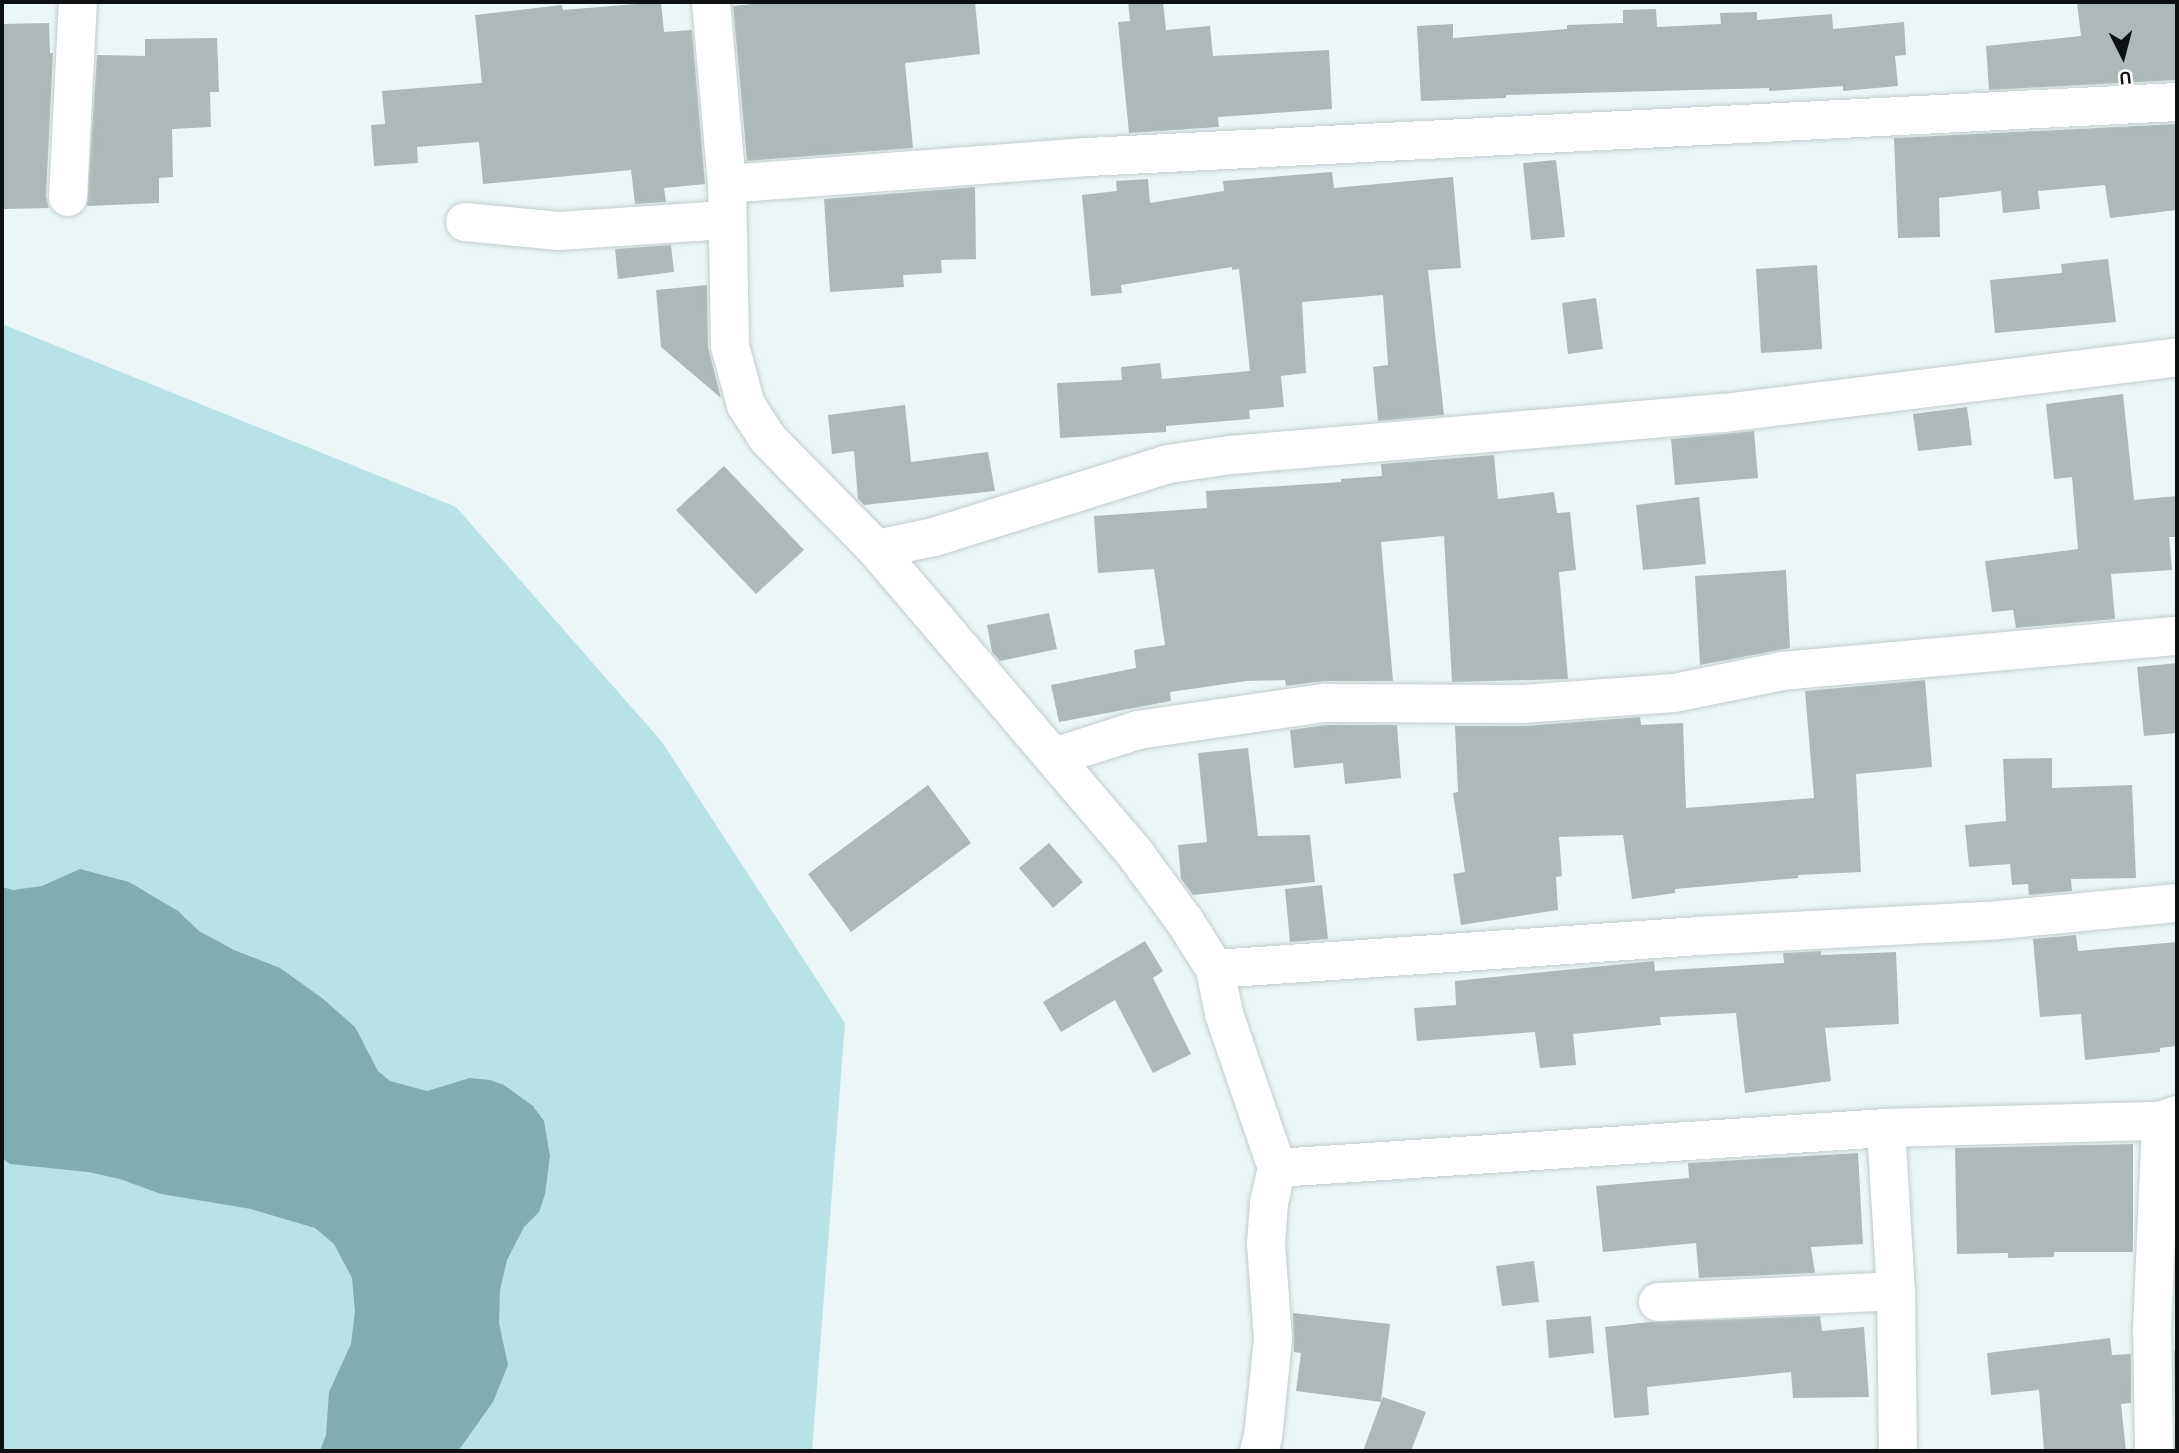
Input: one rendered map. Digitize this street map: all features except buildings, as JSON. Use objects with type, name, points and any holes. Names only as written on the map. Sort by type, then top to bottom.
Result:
[{"type":"street","points":[[68,197],[78,2]]},
{"type":"street","points":[[711,2],[726,202],[730,346],[746,405],[768,439],[876,549],[1136,855],[1184,920],[1215,969],[1224,1014],[1277,1168],[1269,1203],[1266,1244],[1273,1339],[1263,1437],[1259,1451]]},
{"type":"street","points":[[465,222],[559,231],[726,202],[1087,157],[2177,102]]},
{"type":"street","points":[[876,549],[934,537],[1169,464],[1231,455],[1724,413],[2177,357]]},
{"type":"street","points":[[1054,757],[1138,730],[1324,702],[1523,704],[1674,693],[1782,671],[2177,636]]},
{"type":"street","points":[[1215,969],[1711,935],[1999,920],[2177,903]]},
{"type":"street","points":[[1277,1168],[1886,1128],[2169,1118],[2152,1330],[2161,1426]]},
{"type":"street","points":[[1886,1128],[1896,1291],[1898,1451]]},
{"type":"street","points":[[1658,1302],[1896,1291]]},
{"type":"shaded area","points":[[2,324],[456,507],[662,742],[845,1023],[812,1451],[2,1451]]},
{"type":"shaded area","points":[[80,869],[129,882],[178,911],[199,931],[234,950],[280,968],[322,998],[355,1027],[378,1071],[390,1081],[427,1091],[470,1078],[490,1080],[504,1085],[533,1106],[544,1121],[550,1156],[545,1194],[539,1212],[524,1227],[507,1260],[500,1290],[499,1323],[508,1365],[493,1402],[458,1451],[320,1451],[326,1435],[329,1392],[351,1344],[355,1311],[352,1278],[334,1244],[315,1228],[251,1209],[161,1194],[120,1179],[88,1172],[10,1164],[2,1158],[2,887],[13,890],[42,886]]}]
